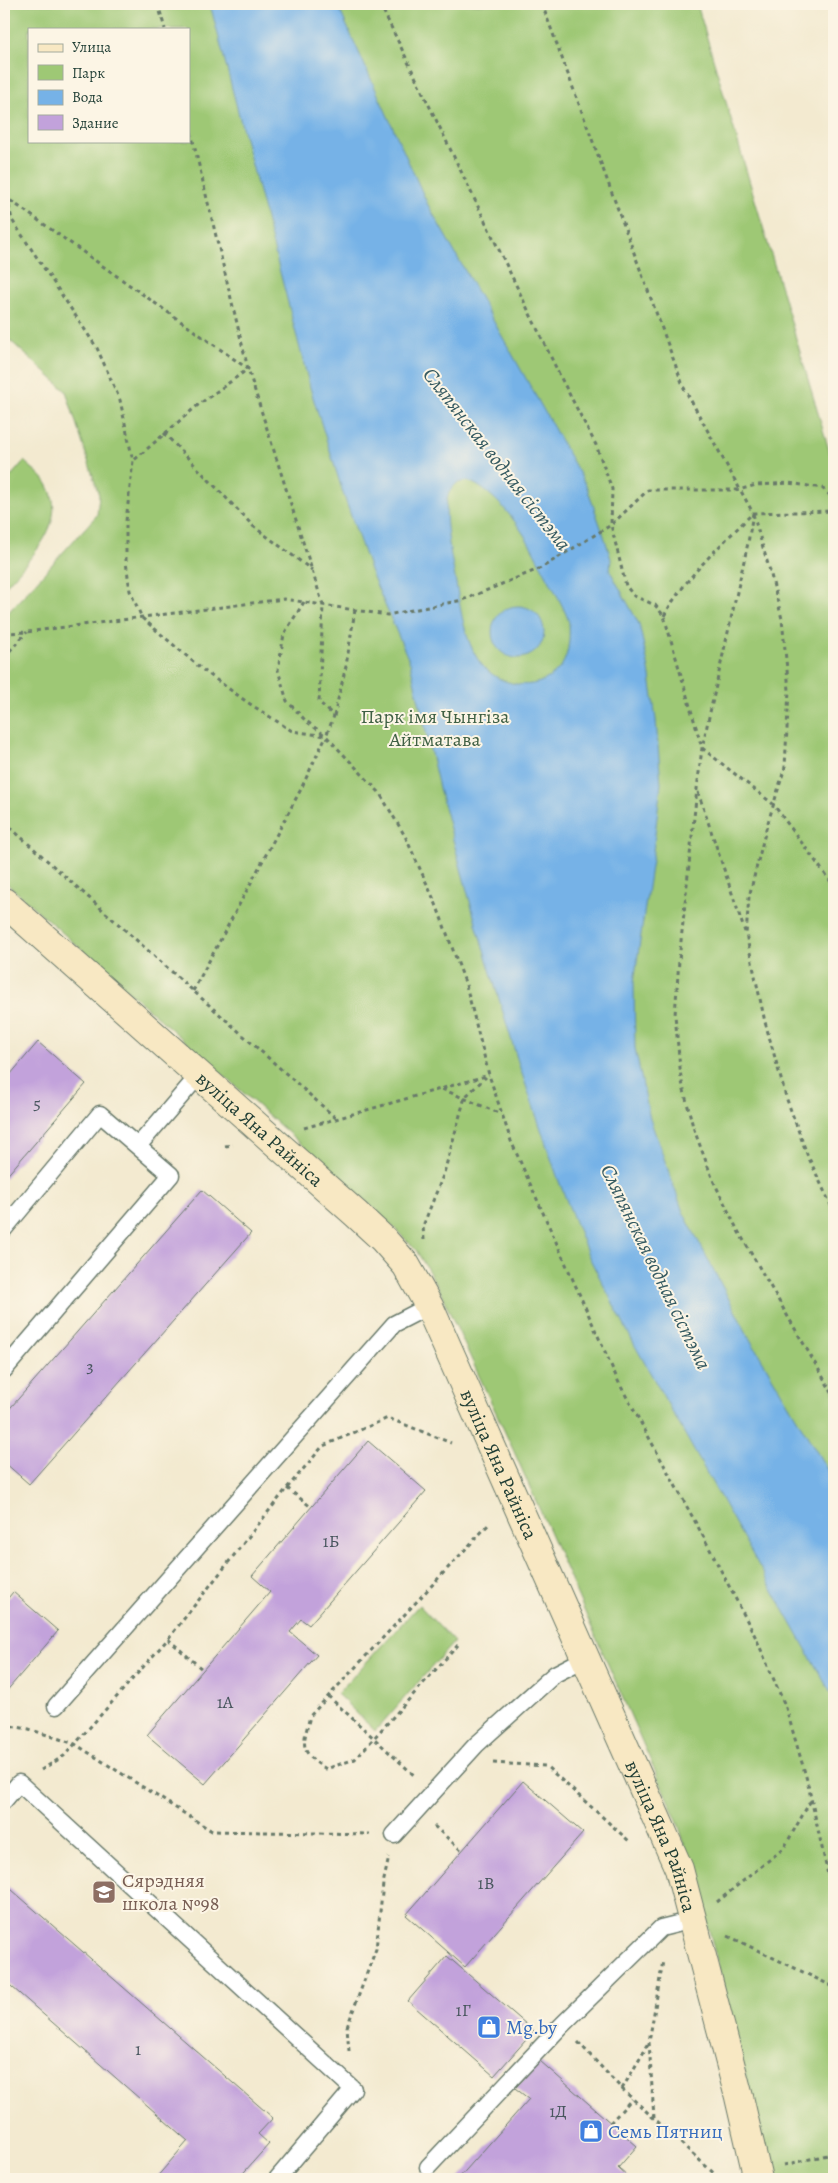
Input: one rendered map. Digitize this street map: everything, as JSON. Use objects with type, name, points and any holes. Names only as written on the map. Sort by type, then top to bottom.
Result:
[{"type":"street","name":"вуліца Яна Райніса","points":[[6,910],[200,1075],[383,1239],[406,1265],[429,1306],[679,1869],[740,2097],[758,2179]]},
{"type":"lane","points":[[138,1146],[200,1075]]},
{"type":"lane","points":[[4,1229],[100,1114],[171,1174],[4,1370]]},
{"type":"lane","points":[[56,1706],[394,1324],[429,1306]]},
{"type":"lane","points":[[394,1835],[476,1745],[555,1674],[586,1658]]},
{"type":"lane","points":[[4,1801],[19,1783],[353,2089],[277,2179]]},
{"type":"lane","points":[[428,2167],[562,2025],[661,1928],[693,1920]]},
{"type":"path","points":[[158,4],[165,28]]},
{"type":"path","points":[[380,4],[562,380],[596,445],[612,488],[612,525],[626,586],[634,596],[655,605],[664,616],[702,748],[774,804],[834,886]]},
{"type":"path","points":[[542,4],[684,388],[752,513],[770,571],[782,619],[789,690],[785,766],[749,897],[746,934]]},
{"type":"path","points":[[190,128],[248,369],[323,605],[320,702],[334,716]]},
{"type":"path","points":[[4,182],[12,220],[96,348],[120,400],[133,461],[126,521],[126,562],[130,591],[142,618],[204,670],[247,702],[292,731],[326,736]]},
{"type":"path","points":[[4,196],[248,369]]},
{"type":"path","points":[[133,461],[198,404],[248,369]]},
{"type":"path","points":[[164,433],[253,526],[312,570]]},
{"type":"path","points":[[4,634],[284,599],[387,615],[463,600],[540,568],[612,525],[648,490],[739,490],[756,485],[789,483],[822,488],[834,499]]},
{"type":"path","points":[[664,616],[675,597],[752,513],[834,511]]},
{"type":"path","points":[[752,513],[748,543],[702,748],[679,960],[675,1015],[681,1078],[693,1127],[713,1180],[736,1229],[834,1396]]},
{"type":"path","points":[[304,602],[284,634],[278,670],[287,701],[305,720],[326,736],[379,792],[405,836],[436,904],[466,984],[489,1075],[515,1150],[619,1383],[703,1536],[756,1638],[786,1708],[811,1799],[834,1902]]},
{"type":"path","points":[[193,991],[289,814],[326,736],[334,716],[346,666],[355,610]]},
{"type":"path","points":[[4,657],[27,632]]},
{"type":"path","points":[[697,789],[746,934],[765,1022],[786,1097],[807,1154],[834,1212]]},
{"type":"path","points":[[4,822],[338,1120],[489,1075]]},
{"type":"path","points":[[425,1246],[423,1226],[444,1172],[464,1097],[489,1075]]},
{"type":"path","points":[[442,1089],[502,1114]]},
{"type":"path","points":[[19,1783],[64,1756],[75,1744],[168,1639],[287,1488],[323,1446],[388,1418],[451,1442]]},
{"type":"path","points":[[287,1488],[311,1507]]},
{"type":"path","points":[[458,1645],[355,1759],[326,1769],[310,1759],[303,1743],[310,1716],[489,1524]]},
{"type":"path","points":[[168,1639],[203,1670]]},
{"type":"path","points":[[328,1696],[433,1793]]},
{"type":"path","points":[[4,1725],[29,1729],[75,1744],[212,1831],[394,1835],[384,1884],[376,1950],[347,2027],[353,2089]]},
{"type":"path","points":[[476,1745],[493,1763],[546,1766],[629,1841]]},
{"type":"path","points":[[811,1799],[784,1848],[693,1920],[834,1987]]},
{"type":"path","points":[[416,1811],[462,1851]]},
{"type":"path","points":[[654,2119],[649,2042],[664,1954]]},
{"type":"path","points":[[562,2025],[632,2099],[720,2179]]},
{"type":"path","points":[[622,2089],[649,2042]]},
{"type":"path","points":[[610,2123],[632,2099]]},
{"type":"path","points":[[798,2162],[832,2154]]},
{"type":"green space","name":"Парк імя Чынгіза Айтматава","points":[[4,4],[697,4],[834,467],[834,2179],[772,2179],[701,1898],[678,1823],[516,1456],[438,1287],[416,1250],[379,1213],[4,881],[4,617],[97,515],[99,495],[66,391],[4,335]]},
{"type":"green space","points":[[24,461],[47,484],[53,499],[53,513],[50,527],[43,540],[24,566],[4,588],[4,484]]},
{"type":"green space","points":[[419,1605],[454,1642],[375,1731],[337,1694]]},
{"type":"water","name":"Сляпянская водная сістэма","points":[[210,4],[337,4],[428,205],[586,485],[611,559],[610,571],[639,624],[649,669],[656,720],[661,784],[634,982],[635,1048],[650,1119],[683,1212],[751,1341],[834,1481],[834,1699],[634,1344],[589,1257],[558,1179],[520,1068],[477,927],[440,792],[410,663],[370,570],[344,496],[311,391]],"holes":[[[468,481],[478,486],[497,501],[515,521],[534,552],[564,609],[569,623],[569,642],[567,654],[562,665],[549,678],[538,683],[527,685],[515,684],[504,681],[494,675],[484,668],[477,658],[466,633],[449,542],[446,505],[449,493],[457,483]]]},
{"type":"water","points":[[518,606],[528,608],[536,614],[542,622],[544,632],[542,642],[536,650],[528,656],[518,658],[508,656],[500,650],[494,642],[492,632],[494,622],[500,614],[508,608]]},
{"type":"building","points":[[38,1042],[86,1084],[4,1179],[4,1082]]},
{"type":"building","points":[[202,1190],[251,1233],[29,1484],[4,1462],[4,1415]]},
{"type":"building","points":[[368,1441],[426,1491],[309,1625],[301,1619],[290,1632],[317,1655],[205,1784],[147,1735],[270,1592],[252,1576]]},
{"type":"building","points":[[13,1592],[58,1631],[4,1694],[4,1603]]},
{"type":"building","points":[[523,1781],[583,1833],[465,1967],[406,1915]]},
{"type":"building","points":[[4,1883],[273,2118],[258,2134],[269,2144],[238,2179],[155,2179],[188,2141],[4,1980]]},
{"type":"building","points":[[447,1956],[534,2031],[494,2076],[408,2001]]},
{"type":"building","points":[[540,2061],[637,2146],[618,2168],[630,2179],[458,2179],[529,2099],[515,2088]]},
{"type":"place","name":"Сярэдняя школа №98","points":[[104,1892]]},
{"type":"place","name":"Mg.by","points":[[489,2027]]},
{"type":"place","name":"Семь Пятниц","points":[[591,2131]]}]
